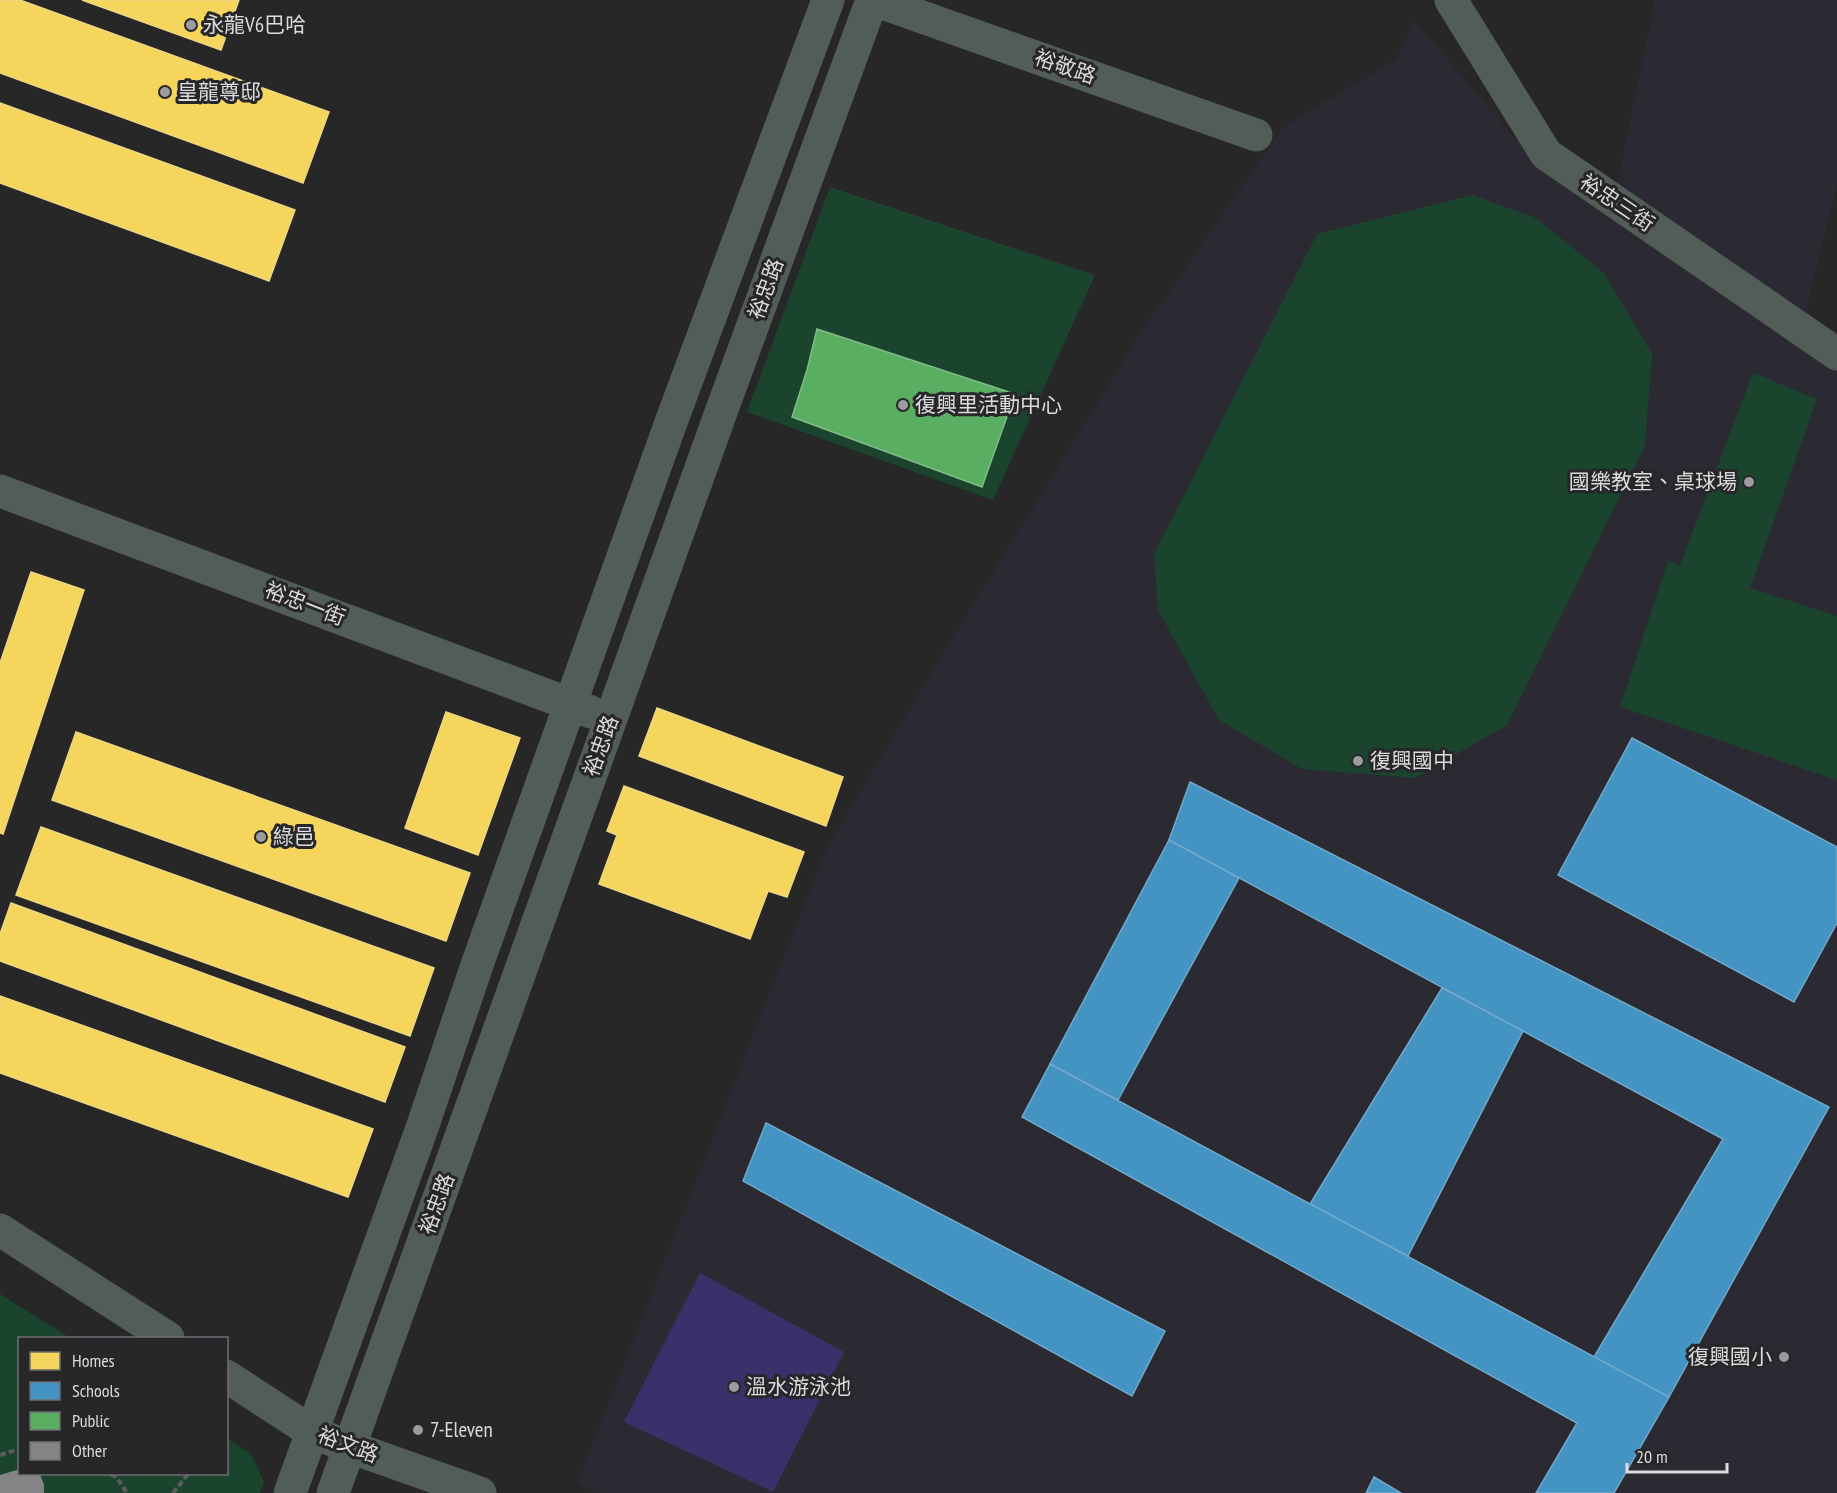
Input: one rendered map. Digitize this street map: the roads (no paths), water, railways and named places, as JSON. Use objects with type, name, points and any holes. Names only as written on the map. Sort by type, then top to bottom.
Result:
[{"type":"street","name":"裕忠路","points":[[290,1493],[670,425],[828,0]]},
{"type":"street","name":"裕忠路","points":[[333,1493],[610,718],[873,0]]},
{"type":"street","name":"裕敬路","points":[[873,0],[1256,135]]},
{"type":"street","name":"裕忠三街","points":[[1451,0],[1546,154],[1837,354]]},
{"type":"street","name":"裕忠一街","points":[[0,491],[610,718]]},
{"type":"street","points":[[0,1230],[166,1337]]},
{"type":"street","name":"裕文路","points":[[228,1377],[312,1432],[350,1448],[480,1493]]},
{"type":"place","name":"永龍V6巴哈","points":[[191,25]]},
{"type":"place","name":"皇龍尊邸","points":[[165,92]]},
{"type":"place","name":"復興里活動中心","points":[[903,405]]},
{"type":"place","name":"國樂教室、桌球場","points":[[1749,482]]},
{"type":"place","name":"復興國中","points":[[1358,761]]},
{"type":"place","name":"綠邑","points":[[261,837]]},
{"type":"place","name":"復興國小","points":[[1784,1357]]},
{"type":"place","name":"溫水游泳池","points":[[734,1387]]},
{"type":"place","name":"7-Eleven","points":[[418,1430]]}]
